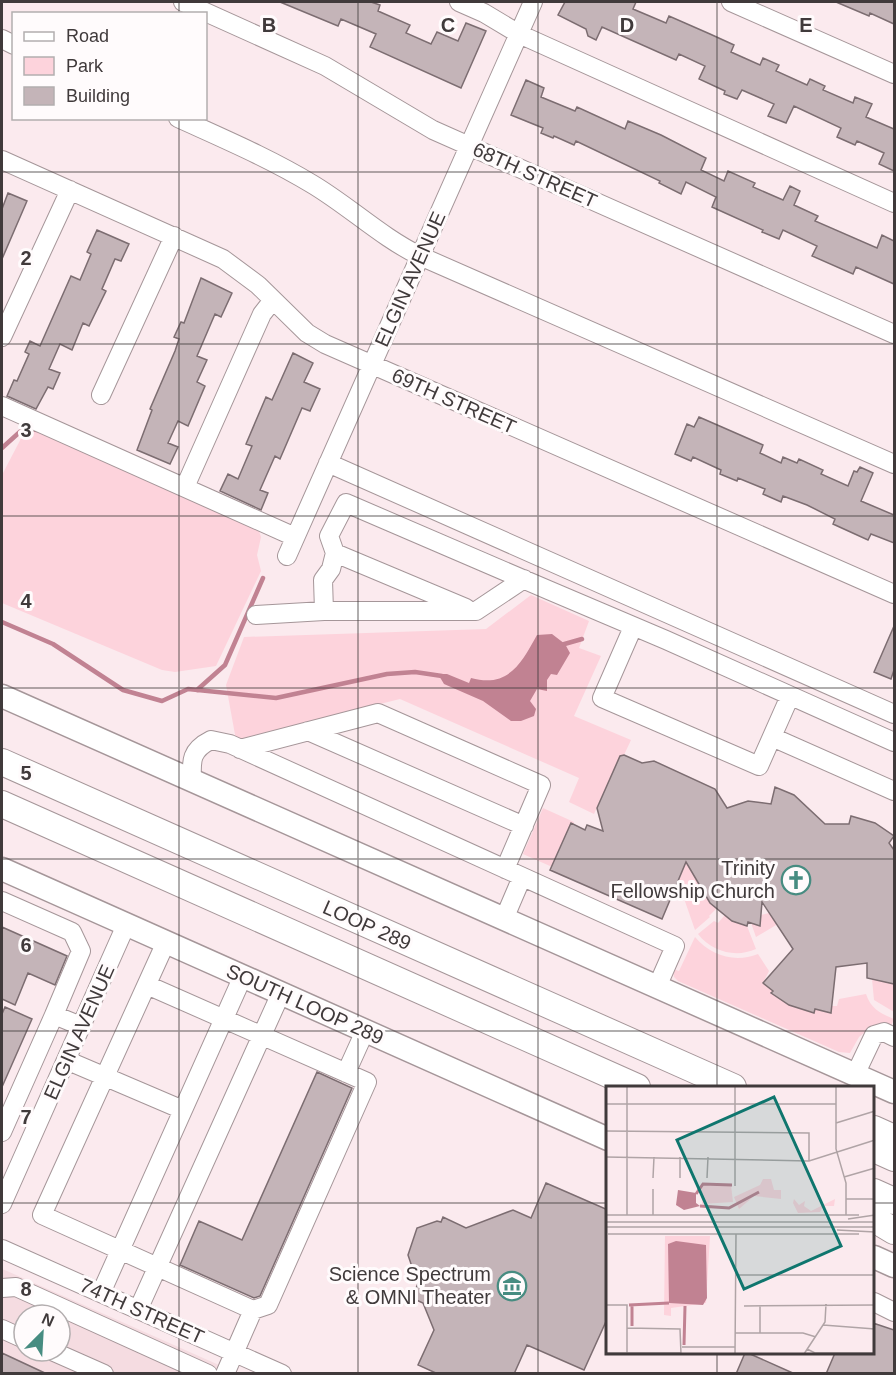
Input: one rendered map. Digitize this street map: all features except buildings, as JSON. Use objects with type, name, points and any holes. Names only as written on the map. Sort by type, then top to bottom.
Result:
[{"type":"highway","name":"LOOP 289","points":[[2,762],[732,1086]]},
{"type":"highway","name":"LOOP 289","points":[[2,804],[635,1086]]},
{"type":"highway","points":[[695,1070],[747,1086]]},
{"type":"highway","points":[[875,1130],[894,1138]]},
{"type":"highway","points":[[875,1150],[894,1158]]},
{"type":"highway","points":[[875,1193],[894,1202]]},
{"type":"highway","points":[[875,1221],[894,1231]]},
{"type":"main road","points":[[2,696],[894,1092]]},
{"type":"main road","name":"SOUTH LOOP 289","points":[[2,869],[606,1138]]},
{"type":"main road","points":[[875,1258],[894,1266]]},
{"type":"street","name":"68TH STREET","points":[[183,2],[206,12]]},
{"type":"street","points":[[459,2],[484,13],[519,34],[894,203]]},
{"type":"street","name":"ELGIN AVENUE","points":[[287,556],[533,2]]},
{"type":"street","points":[[731,2],[894,74]]},
{"type":"street","name":"68TH STREET","points":[[207,13],[318,62],[409,118],[894,334]]},
{"type":"street","points":[[183,120],[262,155],[313,185],[397,244],[420,256],[894,464]]},
{"type":"street","name":"69TH STREET","points":[[2,160],[234,265],[307,333],[372,365],[894,594]]},
{"type":"street","points":[[2,337],[70,190]]},
{"type":"street","points":[[101,395],[174,236]]},
{"type":"street","points":[[185,487],[262,314],[273,300]]},
{"type":"street","points":[[2,406],[295,537]]},
{"type":"street","points":[[328,463],[894,714]]},
{"type":"street","points":[[316,490],[894,742]]},
{"type":"street","points":[[324,611],[323,580],[331,569],[335,553],[329,536],[346,503]]},
{"type":"street","points":[[335,553],[473,611]]},
{"type":"street","points":[[256,615],[324,611],[473,611],[524,579]]},
{"type":"street","points":[[633,627],[602,698],[759,766],[790,696]]},
{"type":"street","points":[[240,749],[378,713],[541,785],[505,869]]},
{"type":"street","points":[[308,731],[524,826]]},
{"type":"street","points":[[772,737],[894,791]]},
{"type":"street","points":[[192,781],[191,761],[194,751],[202,744],[211,740],[240,749],[675,946],[657,987]]},
{"type":"street","points":[[504,919],[522,877]]},
{"type":"street","points":[[2,901],[72,932],[78,940],[81,951],[2,1132]]},
{"type":"street","name":"ELGIN AVENUE","points":[[2,1201],[126,925]]},
{"type":"street","points":[[147,985],[367,1082],[268,1305],[253,1310],[42,1215],[166,942]]},
{"type":"street","points":[[101,1293],[243,976]]},
{"type":"street","points":[[138,1310],[281,993]]},
{"type":"street","points":[[54,1015],[81,1026]]},
{"type":"street","points":[[346,1073],[365,1031]]},
{"type":"street","points":[[855,1075],[874,1035],[884,1032],[894,1037]]},
{"type":"street","points":[[874,1035],[894,1047]]},
{"type":"street","points":[[66,1060],[183,1110]]},
{"type":"street","name":"74TH STREET","points":[[2,1249],[282,1374]]},
{"type":"street","points":[[28,1261],[9,1288],[208,1374]]},
{"type":"street","points":[[875,1303],[894,1312]]},
{"type":"street","points":[[225,1374],[253,1310]]},
{"type":"street","points":[[72,1360],[104,1374]]},
{"type":"shaded area","points":[[552,634],[565,644],[570,653],[557,675],[551,674],[547,680],[547,691],[537,689],[530,701],[536,709],[534,716],[521,721],[511,721],[483,701],[444,684],[438,674],[447,674],[469,683],[471,678],[495,680],[512,671],[519,664],[537,635]]},
{"type":"shaded area","points":[[2,1269],[237,1373],[2,1373]]},
{"type":"green space","points":[[28,425],[258,528],[261,537],[257,555],[261,571],[216,666],[175,672],[162,670],[2,603],[2,475]]},
{"type":"green space","points":[[531,595],[589,621],[579,648],[601,656],[574,716],[631,740],[624,755],[620,757],[594,814],[569,802],[579,778],[400,699],[236,740],[226,685],[244,637],[486,629]]},
{"type":"green space","points":[[543,808],[574,822],[559,870],[523,854]]},
{"type":"green space","points":[[686,862],[717,908],[695,930],[681,890],[676,888]]},
{"type":"green space","points":[[769,913],[781,922],[756,937],[751,923],[760,926],[761,915]]},
{"type":"green space","points":[[725,915],[747,926],[756,949],[740,953],[725,952],[710,945],[698,934],[714,921],[718,923]]},
{"type":"green space","points":[[695,937],[708,949],[724,956],[741,958],[758,954],[769,971],[763,983],[795,1002],[830,1013],[831,1006],[837,1006],[839,999],[866,994],[877,1010],[894,1019],[889,1030],[870,1028],[859,1037],[850,1053],[839,1052],[678,981],[674,977],[673,969],[679,971]]},
{"type":"green space","points":[[872,979],[894,984],[894,1012],[874,1000]]},
{"type":"waterway","points":[[2,448],[23,429],[38,430]]},
{"type":"waterway","points":[[197,690],[225,665],[263,578]]},
{"type":"waterway","points":[[2,622],[53,644],[123,690],[162,701],[188,689],[276,698],[387,674],[415,672],[442,676]]},
{"type":"waterway","points":[[561,645],[582,639]]},
{"type":"place","name":"Trinity Fellowship Church","points":[[796,880]]},
{"type":"place","name":"Science Spectrum & OMNI Theater","points":[[512,1286]]}]
